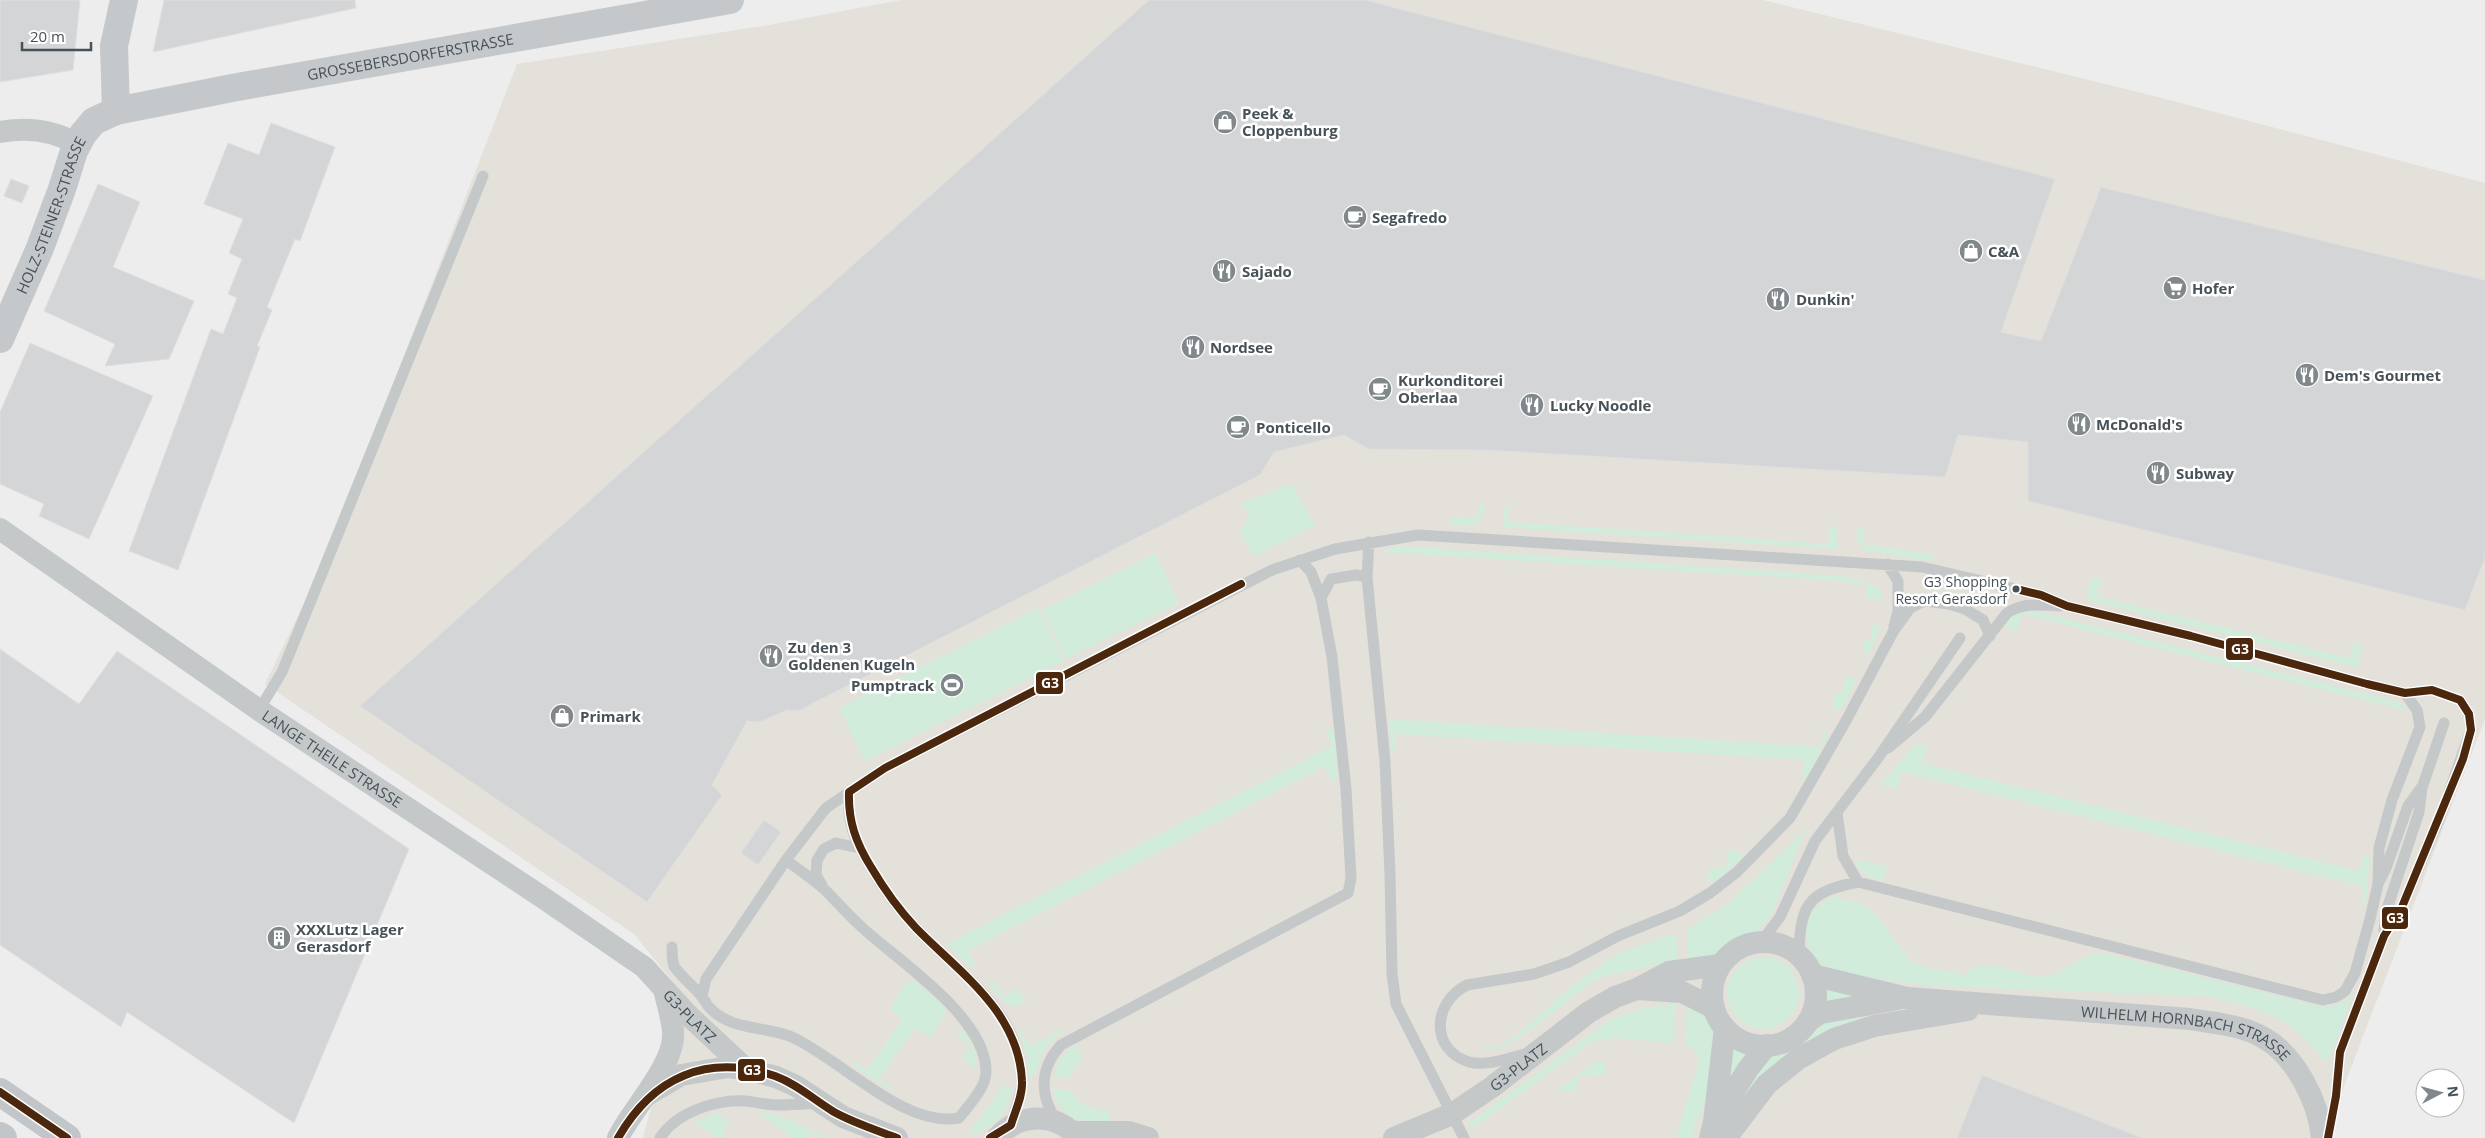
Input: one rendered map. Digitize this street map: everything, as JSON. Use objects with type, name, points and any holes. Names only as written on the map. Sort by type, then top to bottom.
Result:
[{"type":"main road","points":[[0,1092],[67,1138]]},
{"type":"street","points":[[105,116],[114,46],[124,0]]},
{"type":"street","name":"GROSSEBERSDORFERSTRASSE","points":[[105,116],[302,75],[730,0]]},
{"type":"street","name":"HOLZ-STEINER-STRASSE","points":[[0,339],[40,248],[77,144],[105,116]]},
{"type":"street","points":[[0,132],[19,128],[44,131],[67,138],[77,144]]},
{"type":"street","name":"LANGE THEILE STRASSE","points":[[0,530],[258,710],[542,896],[644,968],[664,988]]},
{"type":"street","points":[[1761,942],[1786,947],[1799,956],[1812,975],[1815,998],[1808,1021],[1790,1038],[1767,1046],[1749,1044],[1737,1038],[1725,1028],[1714,1008],[1714,980],[1720,965],[1734,951],[1747,944],[1761,942]]},
{"type":"street","name":"G3-PLATZ","points":[[1394,1138],[1452,1114],[1492,1087],[1533,1053],[1589,1012],[1615,997],[1637,989],[1668,972],[1720,965]]},
{"type":"street","name":"WILHELM HORNBACH STRASSE","points":[[1812,975],[1907,998],[2190,1018],[2232,1026],[2264,1038],[2285,1055],[2302,1080],[2315,1107],[2322,1138]]},
{"type":"street","name":"G3-PLATZ","points":[[664,988],[687,1014],[746,1069]]},
{"type":"street","name":"G3-PLATZ","points":[[647,1096],[667,1057],[673,1033],[664,988]]},
{"type":"street","name":"G3-PLATZ","points":[[1637,989],[1682,992],[1714,1008]]},
{"type":"street","name":"WILHELM HORNBACH STRASSE","points":[[1808,1021],[1821,1013],[1907,998]]},
{"type":"street","name":"WILHELM HORNBACH STRASSE","points":[[1717,1133],[1767,1084],[1798,1059],[1834,1039],[1874,1026],[1919,1016],[1943,1015],[1994,1004]]},
{"type":"street","points":[[1717,1133],[1725,1028]]},
{"type":"street","points":[[1717,1133],[1748,1069],[1767,1046]]},
{"type":"street","name":"G3-PLATZ","points":[[647,1096],[681,1075],[728,1067],[746,1069],[776,1076],[796,1086],[843,1117],[897,1138]]},
{"type":"street","points":[[618,1138],[627,1118],[647,1096]]},
{"type":"street","points":[[843,1117],[867,1138]]},
{"type":"street","points":[[1000,1133],[1036,1118],[1069,1130],[1129,1132],[1148,1138]]},
{"type":"lane","points":[[258,710],[282,672],[483,176]]},
{"type":"lane","points":[[702,996],[706,979],[786,860],[826,808],[885,768],[1169,621],[1272,570],[1300,560],[1335,549],[1369,542],[1428,535],[1922,567],[2041,595],[2067,606],[2192,636],[2406,693],[2432,690],[2460,700],[2468,714],[2471,730],[2439,820],[2402,907],[2384,936],[2340,1052],[2336,1096],[2328,1138]]},
{"type":"lane","points":[[1369,542],[1367,577],[1385,761],[1392,974],[1396,1004],[1464,1138]]},
{"type":"lane","points":[[1069,1130],[1050,1110],[1044,1095],[1043,1084],[1051,1056],[1061,1045],[1348,893],[1351,878],[1345,780],[1332,657],[1321,598],[1311,572],[1300,560]]},
{"type":"lane","points":[[1887,564],[1898,581],[1898,612],[1893,632]]},
{"type":"lane","points":[[1321,598],[1331,579],[1356,575],[1367,577]]},
{"type":"lane","points":[[1533,1053],[1479,1063],[1461,1058],[1449,1048],[1444,1039],[1440,1018],[1443,1007],[1457,990],[1467,985],[1534,974],[1569,962],[1618,936],[1680,911],[1737,872],[1790,818],[1847,719],[1893,632],[1910,608],[1924,601],[1949,604],[1965,609],[1983,620],[1990,636]]},
{"type":"lane","points":[[1878,758],[1924,717],[2007,613],[2017,607],[2031,605],[2067,606]]},
{"type":"lane","points":[[1761,942],[1780,917],[1815,841],[1878,758],[1960,638]]},
{"type":"lane","points":[[2378,884],[2379,848],[2392,800],[2420,727],[2417,710],[2406,693]]},
{"type":"lane","points":[[2384,936],[2386,912],[2419,812],[2422,788],[2444,723]]},
{"type":"lane","points":[[1799,956],[1799,926],[1804,911],[1816,896],[1832,887],[1858,882],[2323,1000],[2336,997],[2344,991],[2355,973],[2378,884],[2386,868],[2408,806],[2422,788]]},
{"type":"lane","points":[[849,792],[849,824],[859,848],[880,883],[917,929],[992,1001],[1015,1041],[1022,1083],[1000,1133]]},
{"type":"lane","points":[[1837,813],[1843,856],[1858,882]]},
{"type":"lane","points":[[824,889],[816,875],[818,860],[824,848],[836,843],[859,848]]},
{"type":"lane","points":[[672,947],[674,965],[702,996],[711,1010],[734,1023],[791,1037],[840,1065],[897,1104],[919,1114],[947,1120],[959,1118],[982,1085],[986,1074],[986,1067],[978,1041],[943,996],[864,929],[824,889],[786,860]]},
{"type":"lane","points":[[660,1138],[676,1122],[695,1110],[721,1102],[745,1101],[775,1105],[822,1103]]},
{"type":"shaded area","name":"G3 Shopping Resort Gerasdorf","points":[[901,0],[1763,0],[2154,96],[2485,183],[2485,719],[2324,1138],[643,1138],[682,993],[634,934],[265,684],[344,521],[395,379],[517,64],[769,25]]},
{"type":"green space","points":[[1292,484],[1315,526],[1253,557],[1240,530],[1249,517],[1242,502]]},
{"type":"green space","points":[[1480,503],[1485,506],[1484,512],[1481,520],[1474,526],[1450,525],[1451,517],[1478,518]]},
{"type":"green space","points":[[1509,505],[1508,522],[1828,544],[1830,525],[1838,529],[1837,549],[1503,527],[1504,507]]},
{"type":"green space","points":[[1858,527],[1864,529],[1863,544],[1933,554],[1931,561],[1866,551],[1856,540]]},
{"type":"green space","points":[[1401,546],[1842,576],[1870,584],[1883,595],[1879,601],[1866,599],[1867,585],[1842,581],[1382,552],[1388,548]]},
{"type":"green space","points":[[1155,553],[1179,603],[1066,659],[1042,610]]},
{"type":"green space","points":[[2095,578],[2101,579],[2097,596],[2349,658],[2354,642],[2359,643],[2362,647],[2358,668],[2086,600],[2091,580]]},
{"type":"green space","name":"Pumptrack","points":[[1038,608],[1064,661],[865,761],[839,708]]},
{"type":"green space","points":[[2031,610],[2399,702],[2409,712],[2022,614],[2017,632],[2007,628],[2007,620],[2019,612]]},
{"type":"green space","points":[[1873,622],[1881,627],[1869,653],[1863,654],[1864,640],[1871,640]]},
{"type":"green space","points":[[1844,677],[1857,679],[1842,709],[1834,709],[1834,693],[1842,693]]},
{"type":"green space","points":[[1389,719],[1821,747],[1823,729],[1828,735],[1807,778],[1802,777],[1804,760],[1396,734],[1395,751],[1391,748]]},
{"type":"green space","points":[[1329,728],[1334,732],[1338,776],[1332,782],[1324,767],[969,950],[976,966],[969,966],[946,944],[1332,746],[1326,733]]},
{"type":"green space","points":[[1916,743],[1927,746],[1922,763],[2359,871],[2364,854],[2370,857],[2366,902],[2360,905],[2364,888],[2356,885],[1902,772],[1897,789],[1884,786],[1883,782]]},
{"type":"green space","points":[[1806,829],[1772,914],[1758,931],[1740,938],[1712,957],[1687,963],[1687,932],[1691,926],[1728,904]]},
{"type":"green space","points":[[1728,850],[1742,853],[1743,858],[1713,883],[1708,882],[1710,867],[1726,867]]},
{"type":"green space","points":[[1859,860],[1887,866],[1883,881],[1871,878],[1862,872],[1856,866],[1856,862]]},
{"type":"green space","points":[[1838,895],[1840,900],[1854,901],[1872,910],[1912,961],[1934,969],[1966,975],[1972,967],[1994,966],[2030,975],[2044,976],[2060,971],[2087,956],[2104,953],[2325,1007],[2344,1002],[2353,994],[2332,1052],[2325,1063],[2312,1047],[2286,1023],[2256,1009],[2202,996],[1934,986],[1842,975],[1827,968],[1816,958],[1809,947],[1806,935],[1807,923],[1813,912],[1823,902]]},
{"type":"green space","points":[[1670,935],[1677,936],[1677,958],[1675,961],[1606,976],[1592,982],[1520,1038],[1496,1049],[1481,1051],[1485,1047],[1497,1046],[1516,1036],[1573,985],[1606,961],[1623,952]]},
{"type":"green space","points":[[1763,957],[1783,963],[1793,973],[1799,993],[1793,1013],[1783,1023],[1763,1029],[1743,1023],[1733,1013],[1727,993],[1733,973],[1743,963]]},
{"type":"green space","points":[[994,980],[1004,996],[1018,988],[1025,1003],[1013,1006],[1008,1004],[989,983]]},
{"type":"green space","points":[[908,981],[915,981],[945,1007],[946,1013],[930,1038],[915,1028],[879,1079],[894,1089],[890,1090],[853,1066],[853,1061],[867,1070],[902,1019],[889,1009]]},
{"type":"green space","points":[[1823,987],[1863,995],[1822,1004]]},
{"type":"green space","points":[[1675,1004],[1674,1043],[1615,1038],[1592,1042],[1468,1132],[1470,1122],[1610,1020],[1642,1009]]},
{"type":"green space","points":[[1687,1004],[1703,1015],[1712,1030],[1716,1046],[1710,1084],[1691,1138],[1676,1138],[1699,1059],[1694,1050],[1685,1044]]},
{"type":"green space","points":[[1869,1016],[1869,1019],[1742,1098],[1765,1060],[1793,1046],[1816,1026],[1830,1020]]},
{"type":"green space","points":[[962,1029],[973,1045],[977,1070],[961,1059],[971,1046],[956,1036]]},
{"type":"green space","points":[[1062,1029],[1063,1032],[1045,1048],[1035,1076],[1029,1077],[1027,1056],[1019,1031],[1021,1030],[1030,1046]]},
{"type":"green space","points":[[1075,1044],[1083,1060],[1076,1066],[1069,1078],[1054,1077],[1058,1062]]},
{"type":"green space","points":[[1734,1045],[1741,1050],[1750,1052],[1727,1083]]},
{"type":"green space","points":[[1596,1061],[1606,1062],[1605,1076],[1579,1075],[1577,1092],[1557,1090]]},
{"type":"green space","points":[[1004,1085],[1013,1087],[1004,1111],[987,1128],[970,1135],[970,1131]]},
{"type":"green space","points":[[1052,1089],[1071,1091],[1082,1104],[1109,1111],[1109,1123],[1074,1120],[1056,1102]]},
{"type":"green space","points":[[755,1110],[785,1118],[829,1138],[821,1138],[812,1132],[807,1138],[793,1138]]},
{"type":"green space","points":[[716,1113],[730,1123],[722,1134],[727,1138],[718,1138],[694,1122]]},
{"type":"building","points":[[0,0],[80,0],[73,70],[0,82]]},
{"type":"building","points":[[164,0],[355,0],[356,8],[153,52]]},
{"type":"building","points":[[1149,0],[1365,0],[2055,179],[2001,332],[2041,341],[2101,187],[2485,280],[2485,558],[2465,610],[2028,501],[2028,442],[1958,435],[1945,477],[1486,450],[1369,449],[1344,435],[1274,452],[1260,475],[798,711],[787,710],[760,722],[747,721],[712,785],[722,795],[647,902],[360,706]]},
{"type":"building","points":[[271,123],[335,147],[300,241],[295,239],[267,307],[272,310],[257,346],[260,347],[178,570],[129,551],[211,329],[223,334],[237,298],[228,294],[242,259],[229,253],[243,219],[204,204],[228,143],[259,155]]},
{"type":"building","points":[[11,179],[29,186],[22,203],[4,196]]},
{"type":"building","points":[[98,184],[140,202],[113,267],[194,301],[169,359],[105,366],[115,344],[44,311]]},
{"type":"building","points":[[30,343],[153,396],[89,539],[39,516],[44,504],[0,484],[0,412]]},
{"type":"building","points":[[0,649],[79,704],[117,651],[409,849],[294,1123],[127,1012],[121,1027],[0,945]]},
{"type":"building","points":[[764,820],[781,832],[758,865],[741,853]]},
{"type":"building","points":[[1982,1075],[2140,1137],[1957,1138]]},
{"type":"transit line","name":"G3","points":[[990,1138],[1011,1125],[1021,1092],[1022,1081],[1018,1056],[1010,1034],[999,1014],[984,996],[916,928],[881,883],[857,840],[850,813],[849,792],[885,768],[1241,584]]},
{"type":"transit line","name":"G3","points":[[2016,589],[2041,595],[2067,606],[2191,636],[2367,684],[2405,693],[2432,690],[2460,700],[2469,714],[2471,730],[2463,759],[2402,907],[2384,936],[2340,1052],[2336,1096],[2328,1138]]},
{"type":"transit line","name":"G3","points":[[618,1138],[632,1117],[648,1099],[665,1086],[684,1076],[705,1069],[727,1067],[775,1076],[791,1083],[842,1116],[897,1138]]},
{"type":"transit line","name":"G3","points":[[0,1092],[67,1138]]},
{"type":"place","name":"Peek & Cloppenburg","points":[[1225,122]]},
{"type":"place","name":"Segafredo","points":[[1355,217]]},
{"type":"place","name":"C&A","points":[[1971,251]]},
{"type":"place","name":"Sajado","points":[[1224,271]]},
{"type":"place","name":"Hofer","points":[[2175,288]]},
{"type":"place","name":"Dunkin'","points":[[1778,299]]},
{"type":"place","name":"Nordsee","points":[[1193,347]]},
{"type":"place","name":"Dem's Gourmet","points":[[2307,375]]},
{"type":"place","name":"Kurkonditorei Oberlaa","points":[[1380,389]]},
{"type":"place","name":"Lucky Noodle","points":[[1532,405]]},
{"type":"place","name":"McDonald's","points":[[2079,424]]},
{"type":"place","name":"Ponticello","points":[[1238,427]]},
{"type":"place","name":"Subway","points":[[2158,473]]},
{"type":"place","name":"G3 Shopping Resort Gerasdorf","points":[[2016,589]]},
{"type":"place","name":"Zu den 3 Goldenen Kugeln","points":[[771,656]]},
{"type":"place","name":"Pumptrack","points":[[952,685]]},
{"type":"place","name":"Primark","points":[[562,716]]},
{"type":"place","name":"XXXLutz Lager Gerasdorf","points":[[279,938]]}]
